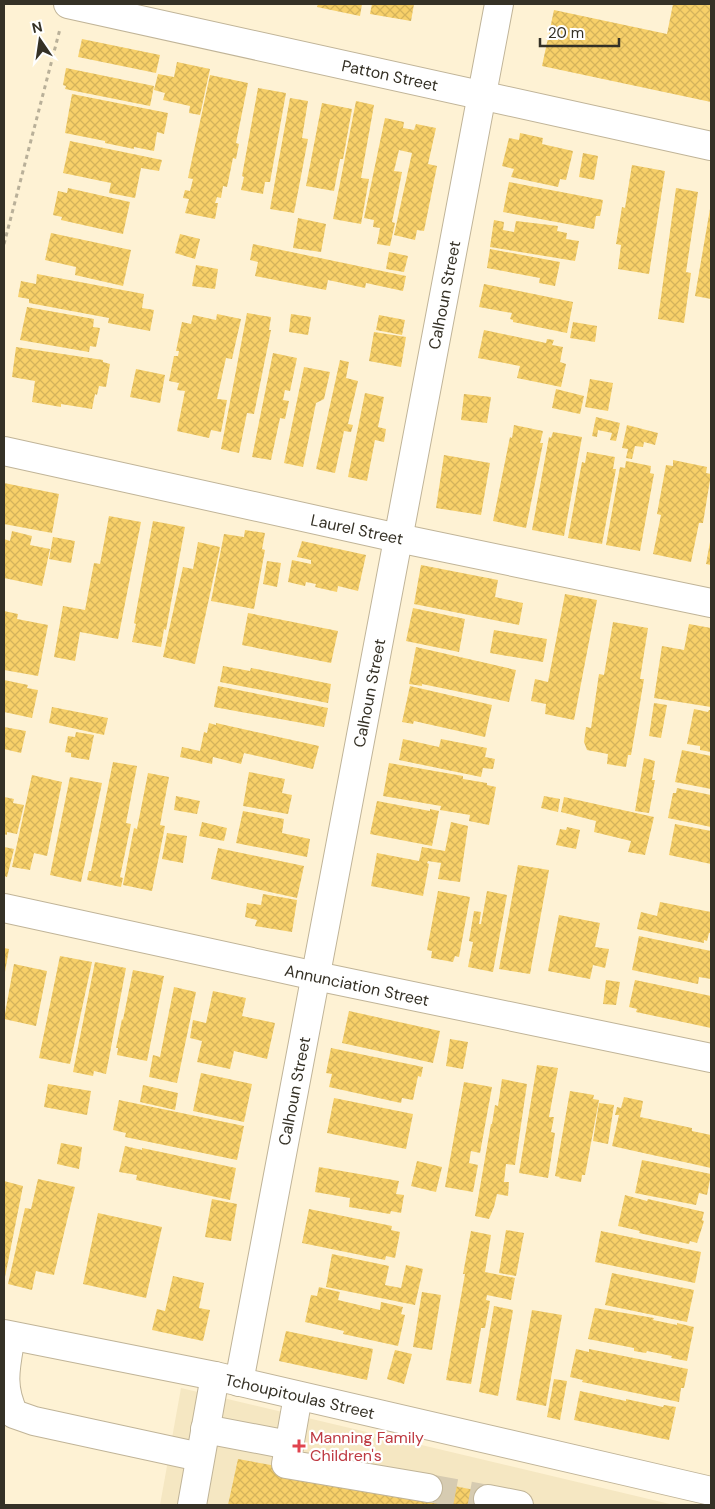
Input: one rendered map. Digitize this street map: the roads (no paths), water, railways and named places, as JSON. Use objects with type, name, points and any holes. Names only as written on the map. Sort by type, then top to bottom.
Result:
[{"type":"street","name":"Calhoun Street","points":[[192,1505],[205,1429],[227,1379],[316,976],[499,4]]},
{"type":"street","name":"Patton Street","points":[[65,13],[482,95],[711,146]]},
{"type":"street","name":"Laurel Street","points":[[4,450],[398,538],[711,603]]},
{"type":"street","name":"Annunciation Street","points":[[4,908],[316,976],[711,1058]]},
{"type":"street","name":"Tchoupitoulas Street","points":[[7,1335],[227,1379],[711,1491]]},
{"type":"street","points":[[7,1335],[4,1381],[7,1400],[14,1414],[34,1421],[200,1457]]},
{"type":"street","points":[[298,1396],[286,1464],[428,1488]]},
{"type":"street","points":[[205,1429],[289,1445]]},
{"type":"street","points":[[488,1499],[519,1505]]},
{"type":"tunnel","points":[[428,1488],[488,1499]]},
{"type":"place","name":"Manning Family Children's","points":[[299,1446]]}]
